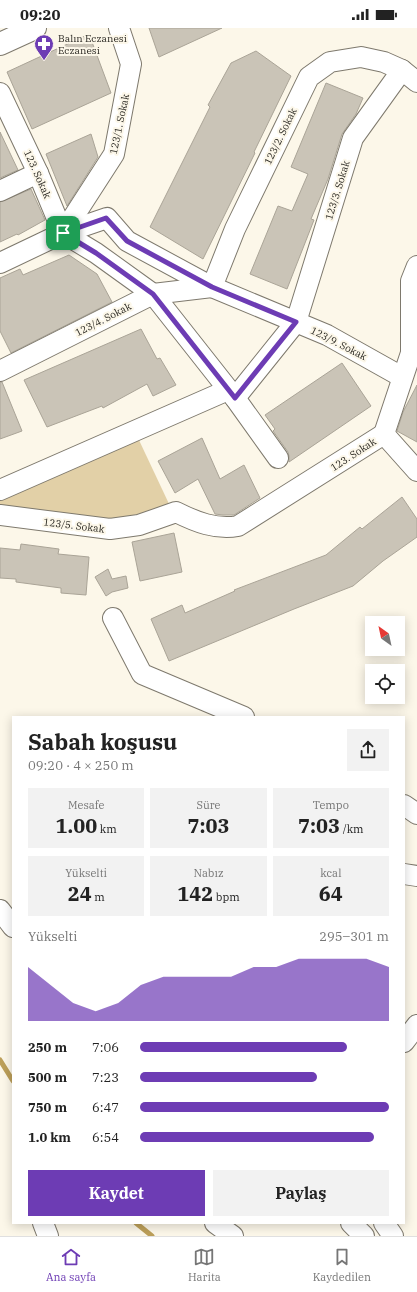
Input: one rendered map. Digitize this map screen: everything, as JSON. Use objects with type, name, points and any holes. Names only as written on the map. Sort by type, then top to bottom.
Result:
[{"type":"main road","points":[[0,44],[35,28]]},
{"type":"street","name":"123/1. Sokak","points":[[63,233],[114,154],[131,64],[119,28]]},
{"type":"street","name":"123/2. Sokak","points":[[212,287],[235,229],[309,77],[330,62],[360,57],[384,62],[409,76]]},
{"type":"street","name":"123/3. Sokak","points":[[296,322],[353,138],[409,76]]},
{"type":"street","name":"123. Sokak","points":[[0,93],[38,173],[63,233]]},
{"type":"street","points":[[0,191],[38,173]]},
{"type":"street","name":"123/9. Sokak","points":[[63,233],[106,218],[127,241],[212,287],[327,335],[402,377]]},
{"type":"street","points":[[0,263],[63,233],[96,253],[153,294],[231,394],[278,458]]},
{"type":"street","points":[[384,434],[411,353],[414,308],[412,281],[417,266]]},
{"type":"street","name":"123/4. Sokak","points":[[0,371],[153,294],[212,287]]},
{"type":"street","points":[[0,490],[231,394],[296,322]]},
{"type":"street","name":"123. Sokak","points":[[300,488],[384,434],[417,471]]},
{"type":"street","name":"123/5. Sokak","points":[[0,515],[110,529],[139,525],[176,512],[196,522],[226,528],[238,526],[300,488]]},
{"type":"street","points":[[113,618],[142,674],[242,716]]},
{"type":"street","points":[[405,806],[417,814]]},
{"type":"street","points":[[405,874],[417,876]]},
{"type":"street","points":[[0,910],[12,926]]},
{"type":"street","points":[[405,1041],[417,1025]]},
{"type":"street","points":[[43,1224],[48,1236]]},
{"type":"street","points":[[216,1224],[233,1236]]},
{"type":"street","points":[[352,1224],[364,1236]]},
{"type":"street","points":[[385,1224],[393,1236]]},
{"type":"shaded area","points":[[138,438],[170,506],[117,519],[102,520],[0,508],[0,497]]},
{"type":"building","points":[[149,28],[222,28],[159,57]]},
{"type":"building","points":[[89,34],[111,93],[32,129],[7,72]]},
{"type":"building","points":[[256,51],[291,76],[203,259],[150,227],[210,107],[208,105],[231,63]]},
{"type":"building","points":[[326,83],[363,98],[356,114],[342,134],[328,179],[311,219],[314,220],[287,289],[250,274],[278,206],[292,211],[308,174],[291,167]]},
{"type":"building","points":[[0,132],[18,170],[0,178]]},
{"type":"building","points":[[91,134],[98,157],[67,206],[46,154]]},
{"type":"building","points":[[31,189],[45,220],[18,235],[17,234],[0,242],[0,202]]},
{"type":"building","points":[[69,255],[97,274],[112,302],[11,353],[0,331],[0,278],[20,269],[23,275]]},
{"type":"building","points":[[141,329],[157,359],[160,358],[176,385],[153,396],[147,384],[103,408],[102,406],[47,427],[24,380]]},
{"type":"building","points":[[342,363],[371,406],[289,462],[288,452],[273,431],[275,429],[265,415]]},
{"type":"building","points":[[0,382],[2,382],[22,431],[0,439]]},
{"type":"building","points":[[417,385],[417,442],[397,431],[403,412]]},
{"type":"building","points":[[202,438],[220,479],[244,465],[260,498],[234,515],[223,515],[215,514],[198,479],[175,493],[158,461]]},
{"type":"building","points":[[402,497],[417,519],[417,537],[383,561],[353,586],[169,661],[151,619],[182,605],[185,613],[235,591],[234,590],[326,555],[360,527],[362,529]]},
{"type":"building","points":[[174,533],[182,572],[140,581],[132,542]]},
{"type":"building","points":[[21,544],[59,549],[58,554],[89,557],[86,595],[61,593],[61,588],[16,582],[16,579],[0,578],[0,548],[20,550]]},
{"type":"building","points":[[108,569],[112,579],[126,576],[128,588],[112,592],[106,596],[95,577]]},
{"type":"waterway","points":[[0,1060],[12,1079]]},
{"type":"waterway","points":[[137,1224],[152,1236]]},
{"type":"place","name":"Balın Eczanesi Eczanesi","points":[[44,61]]},
{"type":"route","points":[[106,218],[127,241],[212,287],[296,322],[235,398],[153,294],[96,253],[63,233],[106,218]]}]
